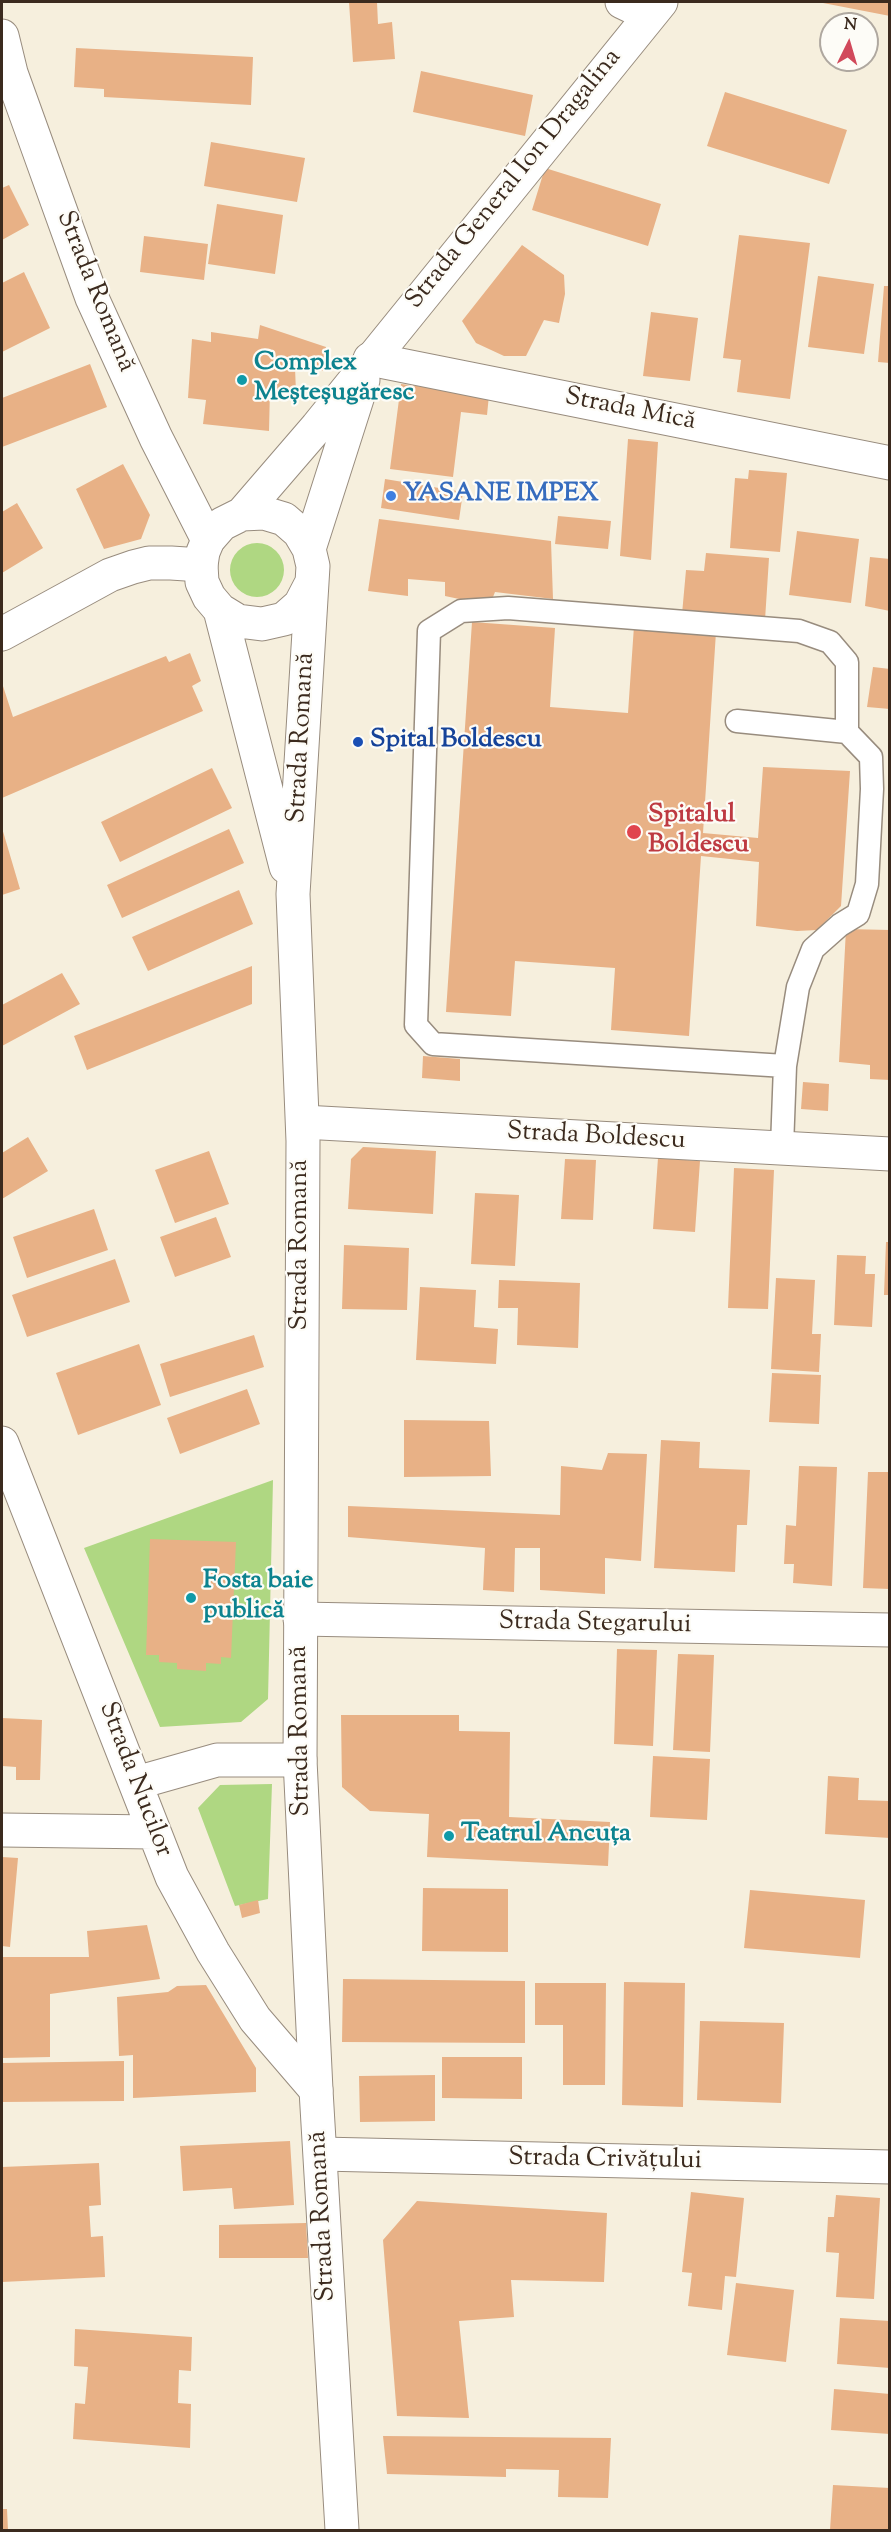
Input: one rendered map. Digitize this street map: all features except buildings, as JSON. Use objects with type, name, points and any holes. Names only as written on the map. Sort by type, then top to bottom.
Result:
[{"type":"street","name":"Strada General Ion Dragalina","points":[[242,514],[317,427],[644,6]]},
{"type":"street","name":"Strada Romană","points":[[2,36],[11,73],[92,298],[160,447],[204,553]]},
{"type":"street","name":"Strada General Ion Dragalina","points":[[309,549],[370,359]]},
{"type":"street","name":"Strada Mică","points":[[370,359],[890,463]]},
{"type":"street","points":[[264,513],[284,519],[299,532],[309,549],[313,566],[312,582],[300,605],[284,619],[262,624],[238,621],[220,610],[209,597],[202,582],[204,553],[222,524],[242,514],[264,513]]},
{"type":"street","points":[[2,634],[110,575],[149,563],[204,553]]},
{"type":"street","name":"Strada Romană","points":[[312,582],[293,894],[303,1122],[300,1760],[316,2090],[342,2530]]},
{"type":"street","name":"Strada Romană","points":[[220,610],[293,894]]},
{"type":"street","name":"Strada Boldescu","points":[[303,1122],[890,1154]]},
{"type":"street","name":"Strada Nucilor","points":[[3,1452],[172,1877],[213,1952],[249,2009],[316,2090]]},
{"type":"street","name":"Strada Stegarului","points":[[300,1619],[890,1630]]},
{"type":"street","points":[[136,1784],[217,1760],[300,1760]]},
{"type":"street","points":[[2,1830],[153,1832]]},
{"type":"street","name":"Strada Crivățului","points":[[321,2154],[890,2167]]},
{"type":"lane","points":[[784,1066],[433,1044],[416,1025],[429,631],[461,611],[508,608],[799,631],[830,642],[847,662],[847,732]]},
{"type":"lane","points":[[737,721],[847,732],[870,757],[872,789],[867,884],[858,914],[840,925],[813,949],[798,987],[784,1066],[782,1147]]},
{"type":"green space","points":[[252,543],[262,543],[276,551],[282,560],[284,570],[282,580],[276,589],[262,597],[252,597],[235,585],[230,575],[230,565],[242,548]]},
{"type":"green space","points":[[273,1480],[268,1699],[241,1722],[160,1727],[84,1548]]},
{"type":"green space","points":[[272,1784],[268,1899],[235,1906],[198,1808],[220,1785]]},
{"type":"place","name":"Complex Meșteșugăresc","points":[[242,380]]},
{"type":"place","name":"YASANE IMPEX","points":[[391,496]]},
{"type":"place","name":"Spital Boldescu","points":[[358,742]]},
{"type":"place","name":"Spitalul Boldescu","points":[[634,832]]},
{"type":"place","name":"Fosta baie publică","points":[[191,1598]]},
{"type":"place","name":"Teatrul Ancuța","points":[[449,1836]]}]
